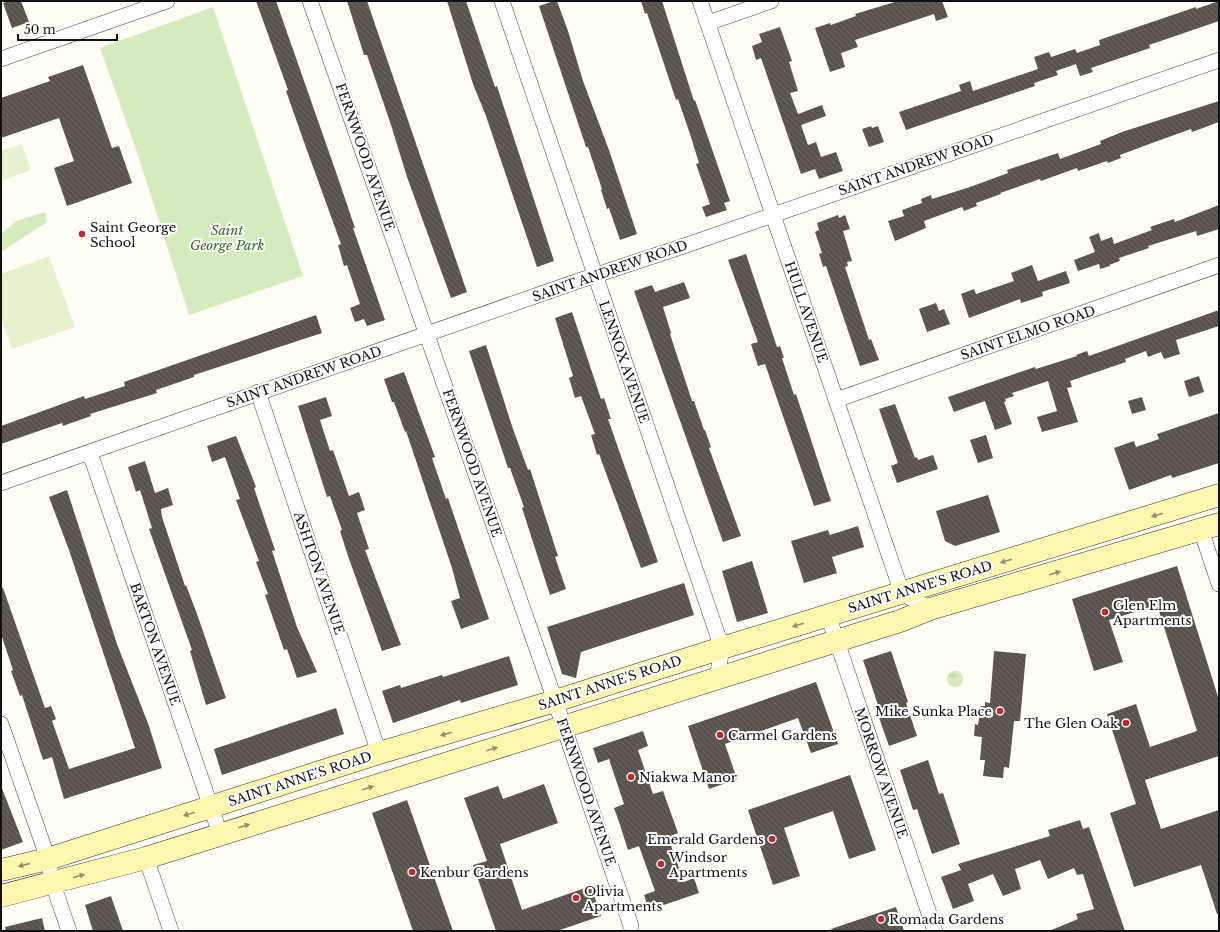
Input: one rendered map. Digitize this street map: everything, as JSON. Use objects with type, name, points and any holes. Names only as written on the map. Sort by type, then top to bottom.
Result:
[{"type":"main road","name":"SAINT ANNE'S ROAD","points":[[1,870],[48,859],[380,753],[555,701],[828,615],[1219,495]]},
{"type":"main road","name":"SAINT ANNE'S ROAD","points":[[1,896],[53,884],[146,858],[1020,582],[1210,527]]},
{"type":"main road","points":[[1020,582],[1029,566],[1030,554]]},
{"type":"street","points":[[1,59],[167,1]]},
{"type":"street","name":"FERNWOOD AVENUE","points":[[310,1],[555,701],[631,926]]},
{"type":"street","name":"LENNOX AVENUE","points":[[502,1],[594,276],[722,648],[717,678]]},
{"type":"street","name":"HULL AVENUE","points":[[700,1],[902,593]]},
{"type":"street","points":[[708,23],[772,1]]},
{"type":"street","name":"SAINT ANDREW ROAD","points":[[1,483],[90,453],[258,392],[427,335],[1219,60]]},
{"type":"street","name":"SAINT ELMO ROAD","points":[[836,400],[1219,265]]},
{"type":"street","name":"ASHTON AVENUE","points":[[258,392],[380,753]]},
{"type":"street","name":"BARTON AVENUE","points":[[90,453],[220,834]]},
{"type":"street","points":[[1210,527],[1219,584]]},
{"type":"street","points":[[902,593],[930,610]]},
{"type":"street","name":"MORROW AVENUE","points":[[828,615],[935,931]]},
{"type":"street","points":[[1,724],[48,859],[53,884],[69,931]]},
{"type":"street","points":[[146,858],[171,931]]},
{"type":"green space","name":"Saint George Park","points":[[213,7],[303,276],[189,315],[137,152],[100,48]]},
{"type":"green space","points":[[22,144],[31,170],[1,181],[1,151]]},
{"type":"green space","points":[[45,212],[47,222],[1,252],[1,234],[16,221]]},
{"type":"green space","points":[[49,256],[75,327],[12,349],[1,318],[1,274]]},
{"type":"green space","points":[[952,671],[958,671],[963,676],[961,685],[958,687],[952,687],[947,682],[947,676]]},
{"type":"building","points":[[10,1],[21,1],[29,22],[12,28],[3,3]]},
{"type":"building","points":[[256,1],[276,1],[337,175],[355,228],[353,228],[385,320],[367,326],[364,319],[355,322],[350,308],[360,304],[347,265],[344,266],[338,245],[341,244],[286,91],[288,90]]},
{"type":"building","points":[[347,1],[367,1],[467,292],[451,298],[407,177],[367,55],[364,55]]},
{"type":"building","points":[[447,1],[466,1],[495,87],[497,86],[554,261],[537,267],[486,116],[473,84]]},
{"type":"building","points":[[557,1],[568,31],[583,81],[609,150],[637,234],[620,240],[609,208],[607,209],[588,147],[586,147],[539,6]]},
{"type":"building","points":[[641,1],[662,1],[694,101],[695,100],[730,201],[724,203],[727,210],[706,217],[702,207],[710,204],[696,164],[699,163],[678,99],[676,100],[647,13],[645,14]]},
{"type":"building","points":[[898,1],[942,1],[948,17],[936,21],[934,14],[855,40],[858,47],[841,53],[845,67],[830,72],[815,28],[830,23],[831,25],[856,16],[855,14]]},
{"type":"building","points":[[1219,1],[1219,21],[1149,45],[1150,48],[1091,68],[1093,72],[1080,76],[1076,64],[1056,71],[1058,75],[1034,83],[1035,86],[906,130],[899,112],[961,91],[959,85],[970,81],[973,91],[1038,69],[1034,57],[1049,52],[1051,57],[1075,49],[1077,53],[1100,45],[1099,40],[1196,7],[1196,9]]},
{"type":"building","points":[[780,27],[792,61],[789,62],[798,91],[790,93],[798,114],[822,105],[826,116],[801,125],[808,145],[816,142],[821,157],[836,152],[843,171],[819,179],[815,169],[801,174],[761,58],[756,60],[752,46],[762,42],[759,34]]},
{"type":"building","points":[[83,65],[112,148],[119,146],[132,183],[67,206],[54,168],[74,161],[59,118],[1,138],[1,98],[50,81],[48,77]]},
{"type":"building","points":[[1219,101],[1219,122],[1192,132],[1191,129],[1152,143],[1120,155],[1121,158],[1108,163],[1107,161],[1078,171],[1077,168],[1041,181],[1040,179],[1000,193],[1001,194],[976,203],[977,206],[964,211],[962,207],[924,221],[926,228],[895,241],[888,221],[904,216],[902,210],[922,203],[921,199],[931,195],[932,199],[970,187],[1008,173],[1007,170],[1058,153],[1060,159],[1101,144],[1100,141],[1122,132]]},
{"type":"building","points":[[871,126],[872,128],[878,126],[884,142],[869,147],[862,129]]},
{"type":"building","points":[[1219,205],[1219,229],[1197,236],[1196,231],[1148,246],[1149,248],[1119,258],[1120,261],[1100,269],[1099,264],[1078,271],[1074,260],[1095,252],[1089,237],[1099,233],[1101,241],[1112,237],[1114,244],[1152,230],[1150,227],[1174,219],[1175,222]]},
{"type":"building","points":[[838,215],[839,218],[845,215],[850,229],[843,231],[852,261],[847,262],[848,266],[845,267],[869,340],[871,339],[879,360],[860,366],[826,266],[823,267],[819,254],[822,253],[815,232],[819,230],[817,223]]},
{"type":"building","points":[[746,254],[777,347],[780,346],[784,358],[782,358],[794,395],[796,394],[831,501],[814,506],[765,364],[758,366],[751,344],[758,342],[728,260]]},
{"type":"building","points":[[1032,265],[1038,281],[1066,271],[1070,283],[1042,292],[1043,296],[1021,303],[1020,299],[969,318],[961,294],[974,289],[976,294],[1014,281],[1011,273]]},
{"type":"building","points":[[684,282],[690,298],[663,307],[671,333],[670,334],[692,401],[694,401],[705,430],[711,447],[709,448],[741,536],[723,542],[634,291],[652,285],[655,292]]},
{"type":"building","points":[[936,303],[939,311],[944,309],[950,324],[927,332],[919,309]]},
{"type":"building","points":[[1219,310],[1219,326],[1176,340],[1180,354],[1164,359],[1161,352],[1148,357],[1146,351],[1125,359],[1126,362],[1070,381],[1072,387],[1067,388],[1078,422],[1042,432],[1037,417],[1057,411],[1048,381],[1012,393],[1014,396],[1005,399],[1006,401],[1004,402],[1012,424],[995,430],[985,401],[954,412],[948,397],[1035,367],[1036,369],[1077,356],[1076,355],[1087,351],[1089,356]]},
{"type":"building","points":[[572,312],[601,399],[604,398],[611,419],[608,419],[658,562],[641,568],[599,454],[597,455],[591,435],[595,434],[581,396],[575,398],[569,378],[573,376],[555,318]]},
{"type":"building","points":[[316,315],[322,333],[194,375],[194,377],[156,390],[157,393],[90,414],[91,416],[63,426],[62,423],[1,444],[1,426],[84,396],[85,399],[125,386],[124,382]]},
{"type":"building","points":[[486,345],[513,429],[528,470],[530,469],[558,556],[555,557],[566,589],[550,595],[522,508],[524,507],[510,468],[508,468],[469,351]]},
{"type":"building","points":[[404,372],[435,457],[432,458],[446,499],[448,498],[489,619],[461,629],[451,601],[460,598],[452,568],[406,431],[405,432],[394,402],[392,402],[384,379]]},
{"type":"building","points":[[1199,376],[1204,392],[1189,397],[1184,381]]},
{"type":"building","points":[[326,397],[332,416],[320,420],[330,451],[333,450],[349,496],[359,492],[365,510],[357,513],[369,549],[365,550],[401,645],[382,651],[348,556],[340,531],[342,530],[330,496],[327,497],[298,406]]},
{"type":"building","points":[[1142,397],[1146,410],[1132,414],[1128,401]]},
{"type":"building","points":[[895,404],[915,458],[917,457],[918,460],[933,455],[938,469],[897,483],[891,466],[898,463],[879,409]]},
{"type":"building","points":[[1219,413],[1219,463],[1172,478],[1171,475],[1129,490],[1114,448],[1134,441],[1136,447],[1159,439],[1157,434]]},
{"type":"building","points":[[986,435],[993,458],[978,463],[970,440]]},
{"type":"building","points":[[236,436],[256,487],[254,488],[275,550],[272,551],[297,627],[317,672],[297,678],[287,649],[284,650],[265,595],[268,594],[256,562],[259,561],[236,500],[240,499],[225,457],[212,462],[207,446]]},
{"type":"building","points":[[145,461],[155,493],[168,488],[173,505],[161,509],[162,517],[185,586],[186,585],[197,614],[226,698],[206,705],[190,651],[192,650],[149,529],[152,528],[140,490],[136,492],[128,467]]},
{"type":"building","points":[[67,490],[117,644],[149,726],[162,768],[64,799],[52,757],[43,760],[22,695],[20,696],[11,671],[13,670],[1,634],[1,588],[3,588],[45,708],[51,706],[56,719],[52,721],[69,769],[135,748],[69,550],[49,497]]},
{"type":"building","points":[[988,495],[1000,532],[955,546],[945,541],[936,511]]},
{"type":"building","points":[[858,526],[864,547],[832,557],[837,573],[804,583],[791,541],[828,530],[830,535]]},
{"type":"building","points":[[752,561],[768,613],[737,622],[722,571]]},
{"type":"building","points":[[1177,566],[1219,700],[1219,756],[1145,780],[1161,829],[1219,810],[1219,914],[1217,914],[1201,865],[1134,887],[1110,813],[1136,804],[1107,714],[1136,704],[1150,747],[1197,731],[1157,605],[1109,620],[1123,662],[1094,671],[1072,599]]},
{"type":"building","points":[[684,583],[694,615],[581,652],[576,678],[562,674],[547,627]]},
{"type":"building","points":[[891,651],[908,702],[906,703],[917,736],[889,746],[875,706],[878,705],[863,660]]},
{"type":"building","name":"Mike Sunka Place","points":[[994,651],[1026,654],[1020,721],[1014,721],[1009,768],[1004,767],[1003,778],[983,776],[985,760],[980,760],[982,737],[974,736],[975,724],[978,725],[981,706],[985,706],[985,702],[990,703]]},
{"type":"building","points":[[509,656],[518,685],[461,703],[460,700],[393,723],[382,691],[400,685],[401,688],[442,675],[443,677]]},
{"type":"building","name":"Carmel Gardens","points":[[816,682],[838,744],[811,753],[798,718],[725,744],[737,779],[709,789],[688,726]]},
{"type":"building","points":[[336,708],[344,734],[222,775],[214,749]]},
{"type":"building","points":[[643,731],[648,746],[638,750],[653,794],[663,791],[678,833],[668,837],[684,882],[694,878],[699,893],[649,910],[644,895],[655,891],[639,846],[628,850],[614,808],[624,804],[609,759],[598,763],[593,748]]},
{"type":"building","points":[[928,760],[939,794],[943,793],[960,844],[932,854],[917,809],[913,810],[900,770]]},
{"type":"building","name":"Emerald Gardens","points":[[850,775],[876,850],[849,859],[833,811],[784,828],[800,876],[773,885],[748,810]]},
{"type":"building","points":[[544,784],[558,823],[500,844],[522,910],[591,886],[601,916],[557,931],[496,931],[473,865],[487,861],[464,798],[498,786],[503,799]]},
{"type":"building","points":[[1,786],[23,842],[1,850]]},
{"type":"building","name":"Kenbur Gardens","points":[[407,800],[453,931],[413,931],[372,813]]},
{"type":"building","points":[[1080,820],[1083,829],[1089,827],[1125,931],[1049,931],[1078,919],[1076,914],[1094,909],[1083,874],[1077,875],[1074,868],[1048,879],[1040,860],[1015,869],[1021,889],[1003,896],[993,874],[968,884],[974,901],[953,909],[941,877],[961,870],[958,864],[1050,836],[1048,830]]},
{"type":"building","points":[[111,896],[123,931],[93,931],[85,905]]},
{"type":"building","name":"Romada Gardens","points":[[896,907],[904,931],[832,931],[831,929]]},
{"type":"building","points":[[42,918],[45,931],[6,931],[5,927]]},
{"type":"place","name":"Saint George School","points":[[82,234]]},
{"type":"place","name":"Glen Elm Apartments","points":[[1105,612]]},
{"type":"place","name":"Mike Sunka Place","points":[[1000,711]]},
{"type":"place","name":"The Glen Oak","points":[[1126,723]]},
{"type":"place","name":"Carmel Gardens","points":[[720,735]]},
{"type":"place","name":"Niakwa Manor","points":[[631,777]]},
{"type":"place","name":"Emerald Gardens","points":[[772,839]]},
{"type":"place","name":"Windsor Apartments","points":[[661,864]]},
{"type":"place","name":"Kenbur Gardens","points":[[412,872]]},
{"type":"place","name":"Olivia Apartments","points":[[576,898]]},
{"type":"place","name":"Romada Gardens","points":[[881,919]]}]
